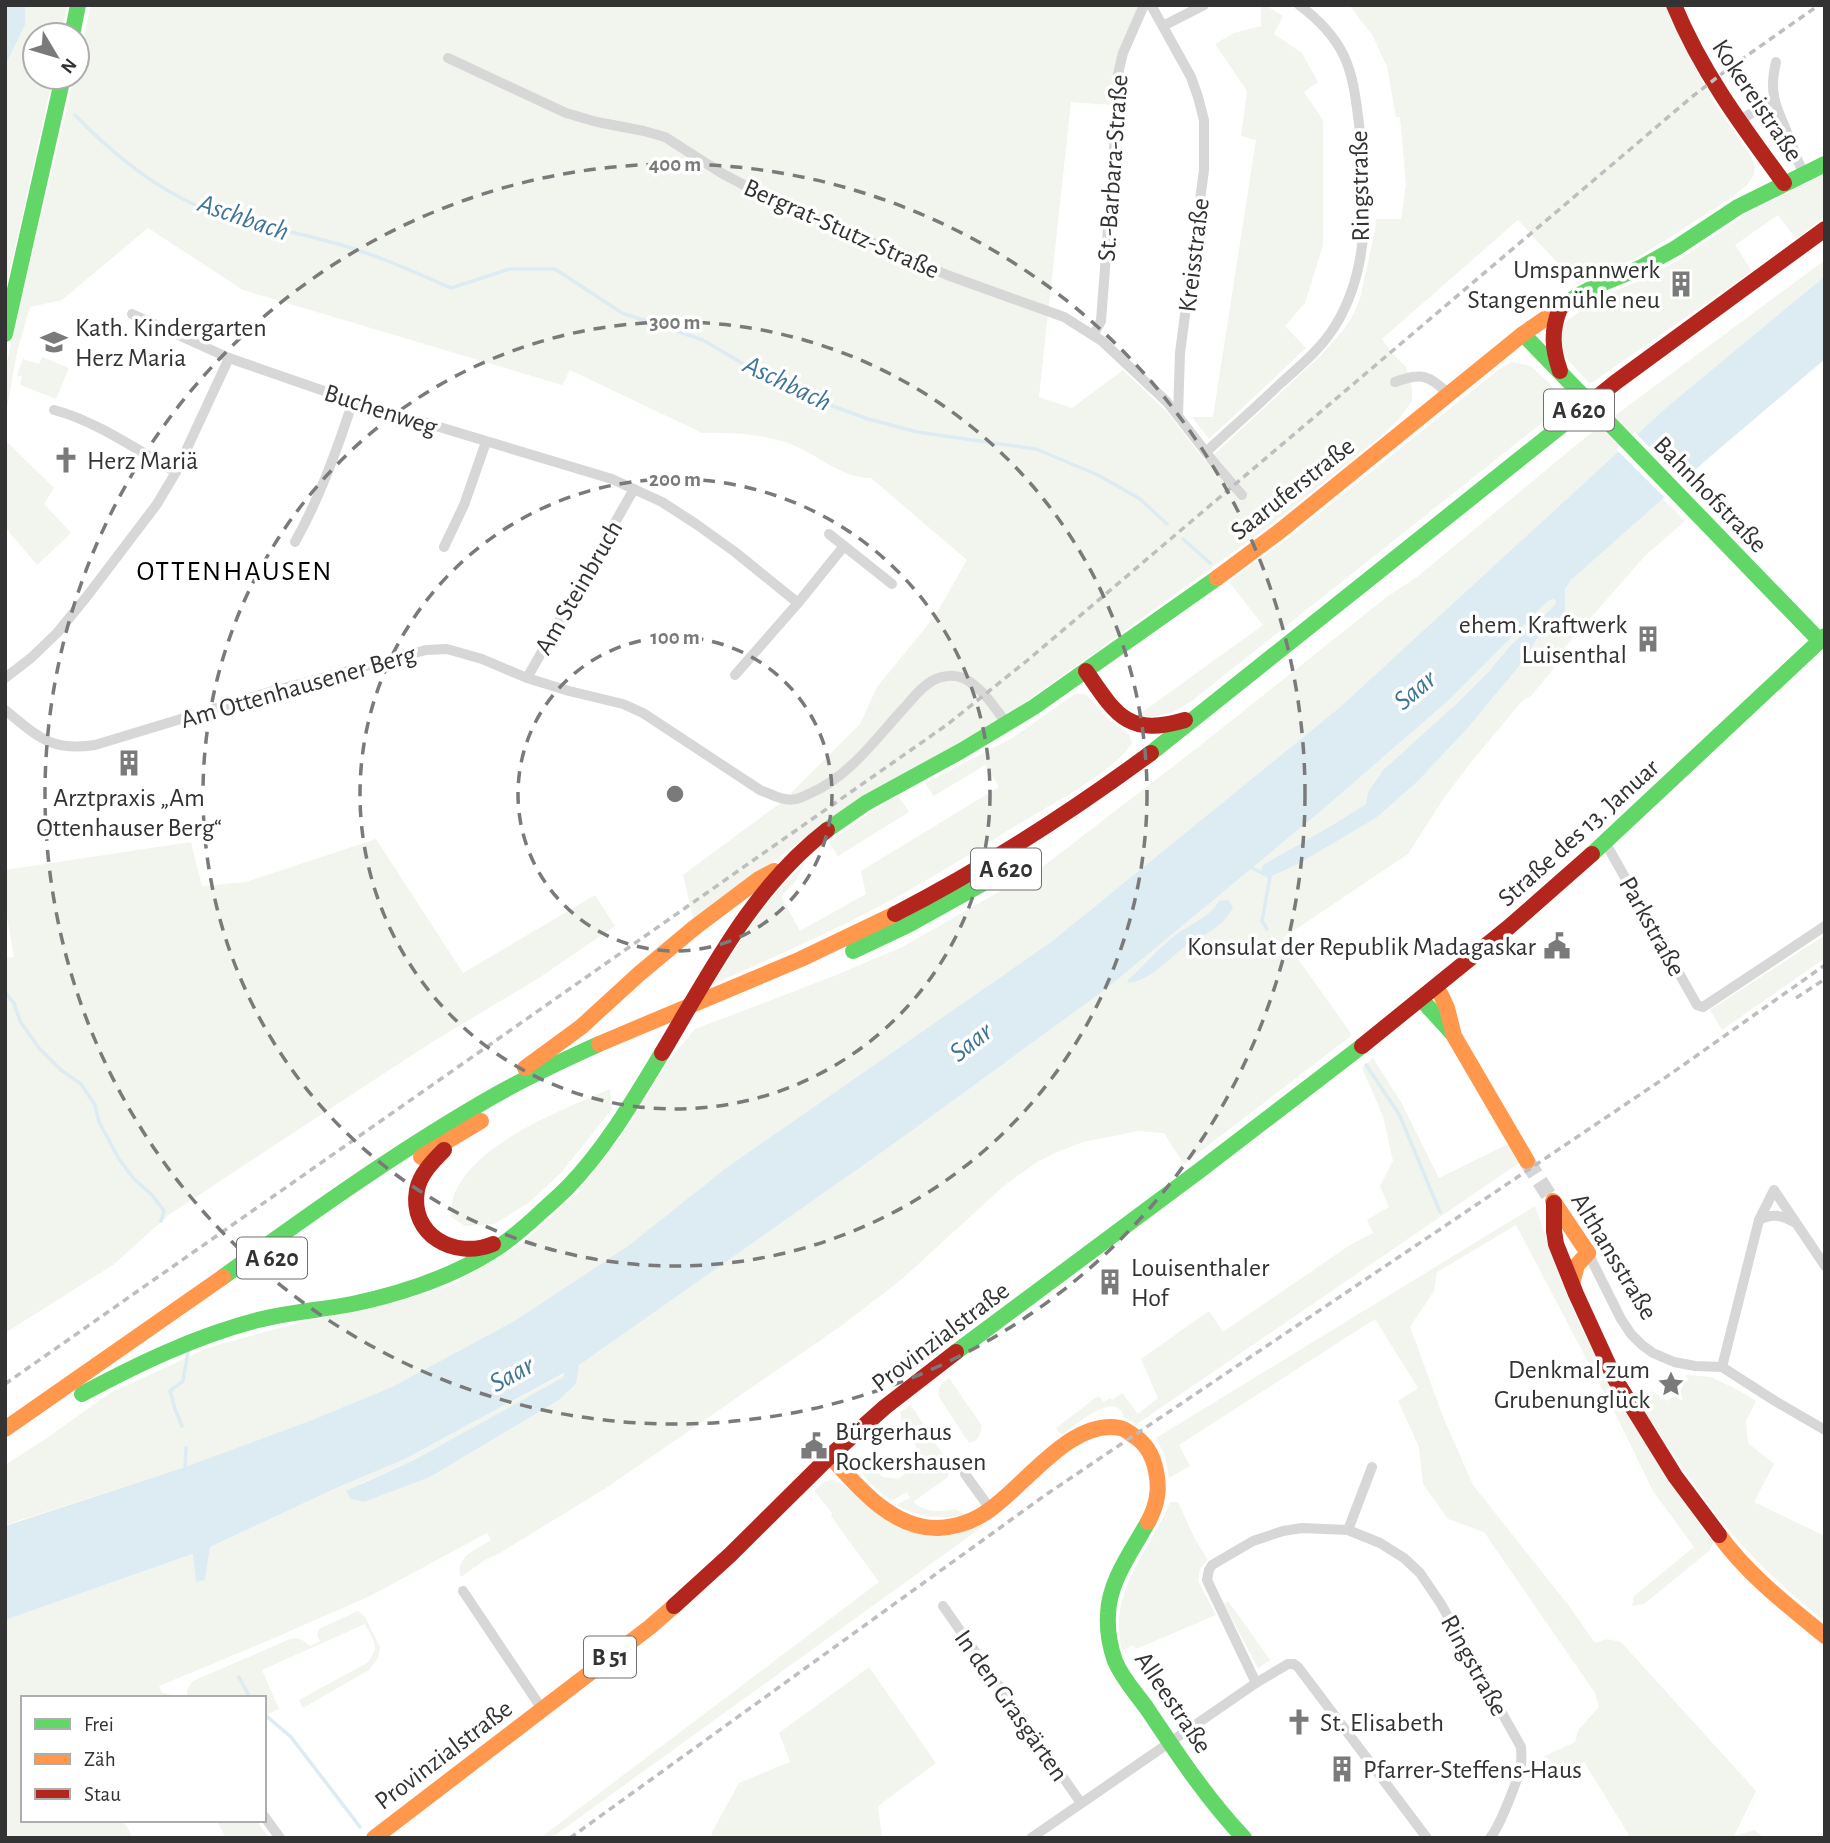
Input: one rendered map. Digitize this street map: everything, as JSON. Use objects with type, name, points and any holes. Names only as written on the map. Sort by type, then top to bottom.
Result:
[{"type":"main road","name":"Kokereistraße","points":[[1674,5],[1716,88],[1784,183]]},
{"type":"main road","points":[[5,334],[59,91]]},
{"type":"main road","name":"Saaruferstraße","points":[[788,863],[827,830],[866,803],[1007,724],[1210,583],[1280,531],[1522,334],[1560,307],[1598,285],[1640,268],[1738,207],[1825,164]]},
{"type":"main road","name":"A 620","points":[[5,1446],[364,1194],[467,1129],[566,1074],[849,953],[908,925],[1039,849],[1126,789],[1259,676],[1304,630],[1616,382],[1825,229]]},
{"type":"main road","name":"A 620","points":[[5,1429],[314,1211],[445,1125],[560,1061],[840,941],[967,876],[1073,809],[1214,703],[1324,633],[1625,393],[1825,247]]},
{"type":"main road","name":"Bahnhofstraße","points":[[1560,307],[1551,333],[1555,357],[1568,382]]},
{"type":"main road","name":"Bahnhofstraße","points":[[1522,334],[1823,641]]},
{"type":"main road","name":"Straße des 13. Januar","points":[[1354,1051],[1509,928],[1823,641]]},
{"type":"main road","points":[[1086,671],[1115,710],[1135,724],[1158,728],[1170,726],[1214,703]]},
{"type":"main road","points":[[445,1125],[581,1027],[639,974],[727,903],[759,879],[788,863]]},
{"type":"main road","points":[[82,1394],[184,1343],[261,1319],[402,1292],[430,1282],[491,1252],[528,1224],[575,1180],[600,1150],[720,953],[743,918],[788,863]]},
{"type":"main road","points":[[1435,988],[1447,1008],[1454,1036]]},
{"type":"main road","points":[[1421,999],[1454,1036],[1527,1161]]},
{"type":"main road","name":"Provinzialstraße","points":[[374,1838],[650,1627],[730,1555],[830,1456],[914,1385],[1354,1051]]},
{"type":"main road","points":[[467,1129],[436,1157],[424,1174],[417,1192],[419,1217],[435,1238],[458,1250],[477,1250],[508,1239]]},
{"type":"main road","name":"Althansstraße","points":[[1572,1284],[1556,1244],[1552,1200],[1588,1253]]},
{"type":"main road","points":[[1588,1253],[1577,1265],[1572,1284],[1615,1379],[1650,1438],[1729,1549],[1769,1590],[1825,1636]]},
{"type":"main road","name":"Alleestraße","points":[[830,1456],[884,1511],[912,1525],[938,1529],[965,1524],[990,1510],[1059,1449],[1080,1435],[1102,1427],[1118,1427],[1128,1430],[1143,1442],[1153,1458],[1157,1476],[1157,1502],[1121,1570],[1109,1605],[1107,1624],[1110,1645],[1117,1665],[1169,1742],[1217,1809],[1244,1838]]},
{"type":"street","name":"St.-Barbara-Straße","points":[[1094,334],[1101,321],[1118,74],[1123,53],[1144,5]]},
{"type":"street","name":"Kreisstraße","points":[[1151,5],[1191,77],[1204,120],[1204,170],[1181,353],[1178,415]]},
{"type":"street","points":[[1163,26],[1204,5]]},
{"type":"street","name":"Ringstraße","points":[[1206,452],[1319,349],[1346,306],[1362,246],[1364,166],[1355,91],[1349,68],[1333,38],[1299,5]]},
{"type":"street","name":"Bergrat-Stutz-Straße","points":[[448,58],[566,113],[665,137],[723,174],[773,200],[947,275],[1064,317],[1094,334],[1111,348],[1178,415]]},
{"type":"street","points":[[1776,62],[1773,99],[1797,162],[1804,173]]},
{"type":"street","points":[[1739,121],[1773,99]]},
{"type":"street","name":"Buchenweg","points":[[132,314],[229,358],[353,401],[611,479],[634,489]]},
{"type":"street","points":[[5,678],[57,633],[157,504],[176,472],[229,358]]},
{"type":"street","points":[[1395,382],[1409,377],[1430,378],[1449,394]]},
{"type":"street","points":[[295,542],[330,469],[353,401]]},
{"type":"street","points":[[54,410],[64,412],[113,436],[176,472]]},
{"type":"street","points":[[1178,415],[1242,495]]},
{"type":"street","points":[[444,547],[464,505],[486,442]]},
{"type":"street","name":"Am Steinbruch","points":[[527,678],[634,489],[662,502],[715,537],[798,603]]},
{"type":"street","points":[[829,534],[892,584]]},
{"type":"street","points":[[735,675],[844,546]]},
{"type":"street","name":"Am Ottenhausener Berg","points":[[5,710],[48,742],[77,748],[426,650],[447,649],[482,659],[527,678],[623,704],[643,713],[760,790],[794,800],[819,789],[848,769],[921,689],[932,681],[944,677],[963,678],[976,686],[1007,724]]},
{"type":"street","name":"Parkstraße","points":[[1605,842],[1697,1005],[1703,1007],[1825,926]]},
{"type":"street","points":[[1722,1367],[1759,1220],[1774,1190],[1825,1266]]},
{"type":"street","points":[[1759,1220],[1777,1215],[1796,1223]]},
{"type":"street","name":"Althansstraße","points":[[1588,1253],[1621,1319],[1642,1345],[1674,1362],[1722,1367],[1825,1430]]},
{"type":"street","points":[[963,1462],[965,1474],[990,1510]]},
{"type":"street","points":[[1348,1530],[1372,1467]]},
{"type":"street","name":"Ringstraße","points":[[1256,1683],[1207,1580],[1212,1565],[1253,1541],[1302,1528],[1348,1530],[1392,1550],[1420,1573],[1441,1604],[1521,1747],[1522,1761],[1517,1776],[1497,1830],[1490,1838]]},
{"type":"street","name":"Provinzialstraße","points":[[463,1591],[542,1709]]},
{"type":"street","name":"In den Grasgärten","points":[[943,1606],[1081,1803]]},
{"type":"street","points":[[1031,1838],[1256,1683],[1288,1664],[1294,1664],[1427,1838]]},
{"type":"street","points":[[266,1819],[280,1838]]},
{"type":"shaded area","points":[[26,5],[67,5],[64,21],[25,21]]},
{"type":"shaded area","points":[[91,5],[1140,5],[1113,72],[1111,105],[1071,102],[1039,397],[1072,408],[1123,370],[1167,412],[1206,462],[1321,355],[1342,332],[1360,299],[1376,219],[1401,219],[1406,185],[1400,117],[1396,117],[1387,67],[1373,36],[1349,5],[1667,5],[1697,72],[1755,166],[1754,175],[1747,185],[1731,198],[1635,259],[1577,284],[1518,220],[1382,339],[1406,367],[1412,388],[1412,401],[1399,419],[1380,437],[1272,524],[1021,705],[833,816],[694,922],[683,875],[783,801],[860,724],[877,687],[935,616],[967,560],[871,478],[848,474],[796,446],[754,435],[702,433],[570,370],[562,385],[243,290],[148,228],[62,300],[30,307],[17,352],[5,419],[5,370],[71,91],[91,91],[91,21],[87,21]]},
{"type":"shaded area","points":[[1261,5],[1283,16],[1274,34],[1302,53],[1318,82],[1304,92],[1323,120],[1323,245],[1305,303],[1285,326],[1306,348],[1209,439],[1192,417],[1213,417],[1256,140],[1241,136],[1247,91],[1215,44],[1234,33],[1261,26]]},
{"type":"shaded area","points":[[21,33],[21,91],[50,91],[5,293],[5,66]]},
{"type":"shaded area","points":[[1825,173],[1825,216],[1796,239],[1778,215],[1735,245],[1752,271],[1590,384],[1564,356],[1559,337],[1564,323],[1600,297],[1642,280],[1677,261],[1742,217]]},
{"type":"shaded area","points":[[1825,260],[1825,276],[1668,406],[1339,708],[1051,942],[726,1168],[628,1246],[516,1320],[392,1387],[185,1467],[5,1525],[5,1465],[110,1393],[210,1347],[298,1323],[405,1300],[452,1285],[524,1242],[580,1190],[633,1120],[667,1063],[695,1029],[902,947],[1041,868],[1388,596],[1417,577],[1586,437]]},
{"type":"shaded area","points":[[42,357],[69,368],[56,399],[20,385],[22,377],[17,375],[23,359],[39,364]]},
{"type":"shaded area","points":[[1512,362],[1531,366],[1567,403],[1193,700],[1167,714],[1137,716],[1263,625],[1229,582],[1287,539],[1498,370]]},
{"type":"shaded area","points":[[5,440],[54,488],[44,504],[71,533],[37,565],[5,527]]},
{"type":"shaded area","points":[[1662,498],[1685,521],[1645,556],[1550,664],[1554,668],[1531,696],[1522,701],[1468,766],[1408,854],[1283,938],[1351,1036],[1184,1164],[1164,1133],[1138,1131],[1083,1142],[1039,1161],[1006,1184],[901,1280],[841,1326],[609,1486],[461,1577],[461,1564],[464,1559],[491,1540],[487,1533],[370,1596],[159,1686],[162,1693],[173,1696],[21,1696],[21,1822],[124,1822],[133,1838],[5,1838],[5,1620],[194,1554],[196,1582],[205,1580],[210,1547],[405,1459],[565,1373],[565,1377],[414,1460],[360,1484],[364,1502],[430,1477],[559,1400],[576,1384],[578,1365],[892,1145],[1106,989],[1328,805],[1449,700],[1547,602],[1553,599],[1556,601],[1455,705],[1383,770],[1368,792],[1366,804],[1290,849],[1270,877],[1298,864],[1376,818],[1418,781],[1466,730],[1525,659],[1536,640],[1553,626],[1565,611],[1565,589],[1571,580]]},
{"type":"shaded area","points":[[1075,694],[1086,694],[1108,719],[1129,734],[1132,743],[1100,774],[901,895],[712,985],[751,925],[806,861],[795,882],[781,896],[800,931],[866,894],[861,871],[999,787],[985,765],[934,796],[925,783],[1012,738]]},
{"type":"shaded area","points":[[898,796],[909,812],[838,856],[829,842]]},
{"type":"shaded area","points":[[376,839],[463,973],[595,895],[615,926],[539,978],[432,1042],[170,1214],[113,1265],[5,1333],[5,958],[14,957],[5,906],[5,870],[191,842],[202,886],[246,882]]},
{"type":"shaded area","points":[[1825,935],[1825,958],[1722,1030],[1710,1010]]},
{"type":"shaded area","points":[[1373,1058],[1401,1102],[1439,1178],[1508,1144],[1519,1163],[1137,1424],[1124,1418],[1120,1409],[1114,1406],[1105,1407],[1061,1435],[1056,1428],[1098,1396],[1104,1402],[1122,1393],[1138,1414],[1158,1398],[1141,1359],[1209,1311],[1223,1332],[1350,1245],[1373,1233],[1367,1220],[1389,1207],[1380,1186],[1393,1161],[1383,1116],[1362,1068]]},
{"type":"shaded area","points":[[610,1089],[612,1109],[561,1173],[527,1204],[494,1224],[465,1226],[451,1217],[456,1190],[483,1156],[524,1129]]},
{"type":"shaded area","points":[[1535,1206],[1581,1327],[1686,1504],[1713,1543],[1709,1551],[1644,1604],[1632,1606],[1634,1596],[1694,1547],[1653,1491],[1516,1225],[1437,1272],[1434,1291],[1410,1327],[1444,1419],[1473,1485],[1595,1643],[1607,1639],[1621,1642],[1756,1791],[1734,1836],[1755,1830],[1764,1838],[1626,1838],[1629,1835],[1584,1762],[1562,1769],[1543,1757],[1575,1742],[1578,1730],[1599,1707],[1595,1693],[1484,1532],[1448,1519],[1423,1484],[1419,1447],[1398,1401],[1418,1388],[1375,1319],[1179,1445],[1190,1466],[1169,1478],[1165,1456],[1156,1438]]},
{"type":"shaded area","points":[[1687,1375],[1711,1377],[1756,1401],[1746,1421],[1748,1443],[1774,1464],[1754,1502],[1825,1536],[1825,1622],[1756,1560],[1721,1521],[1638,1401],[1652,1391],[1667,1401],[1680,1391]]},
{"type":"shaded area","points":[[949,1378],[982,1426],[975,1441],[969,1443],[939,1397],[940,1386]]},
{"type":"shaded area","points":[[911,1405],[949,1464],[950,1470],[948,1477],[913,1502],[928,1510],[956,1509],[964,1515],[929,1516],[904,1509],[896,1505],[910,1498],[907,1492],[891,1501],[863,1475],[859,1463],[867,1463],[883,1477],[898,1479],[924,1461],[901,1420],[900,1412]]},
{"type":"shaded area","points":[[830,1480],[851,1490],[891,1523],[921,1534],[953,1533],[989,1522],[551,1838],[540,1838],[879,1582],[814,1491]]},
{"type":"shaded area","points":[[1170,1502],[1178,1502],[1208,1560],[1200,1568],[1198,1581],[1216,1615],[1136,1649],[1133,1645],[1122,1651],[1119,1629],[1125,1590]]},
{"type":"shaded area","points":[[1228,1601],[1270,1660],[1258,1668],[1224,1604]]},
{"type":"shaded area","points":[[358,1611],[365,1617],[380,1647],[378,1658],[369,1670],[303,1708],[299,1700],[367,1663],[375,1648],[365,1624],[262,1670],[279,1709],[266,1715],[266,1696],[187,1696],[187,1689],[193,1681],[290,1639],[301,1639],[310,1646],[320,1641],[317,1635],[319,1629]]},
{"type":"shaded area","points":[[869,1667],[936,1763],[878,1806],[882,1838],[712,1838],[712,1832],[739,1783],[790,1762],[779,1733]]},
{"type":"shaded area","points":[[217,1822],[257,1822],[269,1838],[226,1838]]},
{"type":"water","points":[[5,5],[26,5],[25,21],[21,21],[21,33],[5,66]]},
{"type":"water","name":"Saar","points":[[1825,276],[1825,359],[1571,580],[1565,589],[1565,611],[1553,626],[1536,640],[1525,659],[1466,730],[1418,781],[1376,818],[1298,864],[1270,877],[1260,873],[1263,865],[1366,804],[1368,792],[1383,770],[1455,705],[1556,601],[1553,599],[1547,602],[1449,700],[1328,805],[1106,989],[892,1145],[579,1365],[576,1384],[559,1400],[430,1477],[364,1502],[351,1499],[346,1491],[414,1460],[564,1377],[564,1373],[405,1459],[210,1547],[205,1580],[196,1582],[193,1554],[5,1620],[5,1526],[185,1467],[312,1420],[392,1387],[516,1320],[628,1246],[726,1168],[1051,942],[1339,708],[1668,406]]},
{"type":"water","points":[[1228,900],[1233,907],[1218,926],[1183,948],[1151,974],[1128,983],[1160,948],[1178,933],[1204,917],[1219,901]]},
{"type":"pier","points":[[1635,432],[1684,484],[1666,499],[1616,449]]},
{"type":"waterway","name":"Aschbach","points":[[75,115],[111,149],[151,180],[179,197],[214,212],[359,250],[451,288],[510,269],[555,269],[622,313],[703,340],[757,372],[819,401],[868,419],[917,432],[1036,449],[1098,475],[1140,499],[1167,524]]},
{"type":"waterway","name":"Aschbach","points":[[1183,539],[1210,563]]},
{"type":"waterway","points":[[1250,865],[1270,877],[1262,921],[1267,929]]},
{"type":"waterway","points":[[5,992],[14,1003],[20,1021],[39,1048],[61,1070],[81,1084],[95,1105],[99,1122],[119,1159],[164,1211],[161,1221]]},
{"type":"waterway","points":[[1366,1065],[1399,1114],[1440,1212]]},
{"type":"waterway","points":[[182,1426],[170,1391],[183,1381],[188,1352]]},
{"type":"waterway","points":[[186,1448],[186,1470]]},
{"type":"waterway","points":[[239,1677],[249,1696]]},
{"type":"waterway","points":[[266,1716],[291,1737],[360,1827]]},
{"type":"tunnel","points":[[1527,1161],[1549,1196]]},
{"type":"railway","points":[[5,1384],[948,724],[1029,659],[1693,96],[1819,5]]},
{"type":"railway","points":[[570,1838],[1044,1496],[1672,1073],[1825,965]]},
{"type":"railway","points":[[1796,998],[1825,979]]},
{"type":"traffic: fast","points":[[75,21],[78,5]]},
{"type":"traffic: fast","points":[[5,334],[60,91]]},
{"type":"traffic: fast","points":[[1546,318],[1577,296],[1640,268],[1676,248],[1738,207],[1825,164]]},
{"type":"traffic: fast","points":[[1523,334],[1820,641]]},
{"type":"traffic: fast","points":[[1151,753],[1580,411]]},
{"type":"traffic: fast","points":[[827,830],[866,803],[1034,707],[1217,578]]},
{"type":"traffic: fast","points":[[1592,854],[1825,636]]},
{"type":"traffic: fast","points":[[853,951],[908,925],[989,880]]},
{"type":"traffic: fast","points":[[1421,999],[1453,1034]]},
{"type":"traffic: fast","points":[[223,1277],[414,1144],[494,1096],[599,1044]]},
{"type":"traffic: fast","points":[[956,1352],[1362,1046]]},
{"type":"traffic: fast","points":[[82,1394],[146,1362],[212,1334],[270,1317],[352,1304],[388,1295],[441,1277],[491,1252],[529,1223],[582,1172],[619,1123],[662,1053]]},
{"type":"traffic: fast","points":[[1148,1522],[1112,1590],[1108,1620],[1113,1656],[1126,1681],[1193,1776],[1244,1838]]},
{"type":"traffic: slow","points":[[1217,578],[1280,531],[1546,318]]},
{"type":"traffic: slow","points":[[525,1068],[581,1027],[694,928],[759,879],[774,871]]},
{"type":"traffic: slow","points":[[599,1044],[801,959],[895,914]]},
{"type":"traffic: slow","points":[[1435,988],[1447,1008],[1454,1036],[1527,1161]]},
{"type":"traffic: slow","points":[[421,1157],[481,1121]]},
{"type":"traffic: slow","points":[[1553,1201],[1588,1253],[1577,1265],[1572,1284]]},
{"type":"traffic: slow","points":[[5,1429],[223,1277]]},
{"type":"traffic: slow","points":[[830,1456],[864,1493],[891,1514],[906,1522],[938,1528],[971,1521],[988,1511],[1050,1456],[1084,1433],[1102,1428],[1120,1428],[1142,1443],[1149,1451],[1155,1466],[1157,1497],[1148,1522]]},
{"type":"traffic: slow","points":[[1719,1535],[1755,1576],[1825,1636]]},
{"type":"traffic: slow","points":[[374,1838],[674,1606]]},
{"type":"traffic: jam","points":[[1674,5],[1710,75],[1784,183]]},
{"type":"traffic: jam","points":[[1580,411],[1825,229]]},
{"type":"traffic: jam","points":[[1560,308],[1554,340],[1560,371]]},
{"type":"traffic: jam","points":[[1086,671],[1115,710],[1137,724],[1166,725],[1185,720]]},
{"type":"traffic: jam","points":[[895,914],[1026,839],[1151,753]]},
{"type":"traffic: jam","points":[[662,1053],[734,933],[754,905],[800,853],[827,830]]},
{"type":"traffic: jam","points":[[1362,1046],[1509,927],[1592,854]]},
{"type":"traffic: jam","points":[[444,1150],[428,1168],[419,1184],[416,1206],[420,1220],[438,1240],[450,1246],[464,1249],[493,1244]]},
{"type":"traffic: jam","points":[[1554,1203],[1556,1244],[1615,1379],[1675,1476],[1719,1535]]},
{"type":"traffic: jam","points":[[674,1606],[830,1456],[885,1407],[956,1352]]},
{"type":"place","name":"Umspannwerk Stangenmühle neu","points":[[1681,284]]},
{"type":"place","name":"Kath. Kindergarten Herz Maria","points":[[54,342]]},
{"type":"place","name":"Herz Mariä","points":[[66,460]]},
{"type":"place","name":"ehem. Kraftwerk Luisenthal","points":[[1648,639]]},
{"type":"place","name":"Arztpraxis „Am Ottenhauser Berg“","points":[[129,763]]},
{"type":"place","name":"Konsulat der Republik Madagaskar","points":[[1557,946]]},
{"type":"place","name":"Louisenthaler Hof","points":[[1110,1282]]},
{"type":"place","name":"Denkmal zum Grubenunglück","points":[[1671,1384]]},
{"type":"place","name":"Bürgerhaus Rockershausen","points":[[814,1446]]},
{"type":"place","name":"St. Elisabeth","points":[[1299,1722]]},
{"type":"place","name":"Pfarrer-Steffens-Haus","points":[[1342,1769]]},
{"type":"district","name":"OTTENHAUSEN","points":[[235,570]]}]
